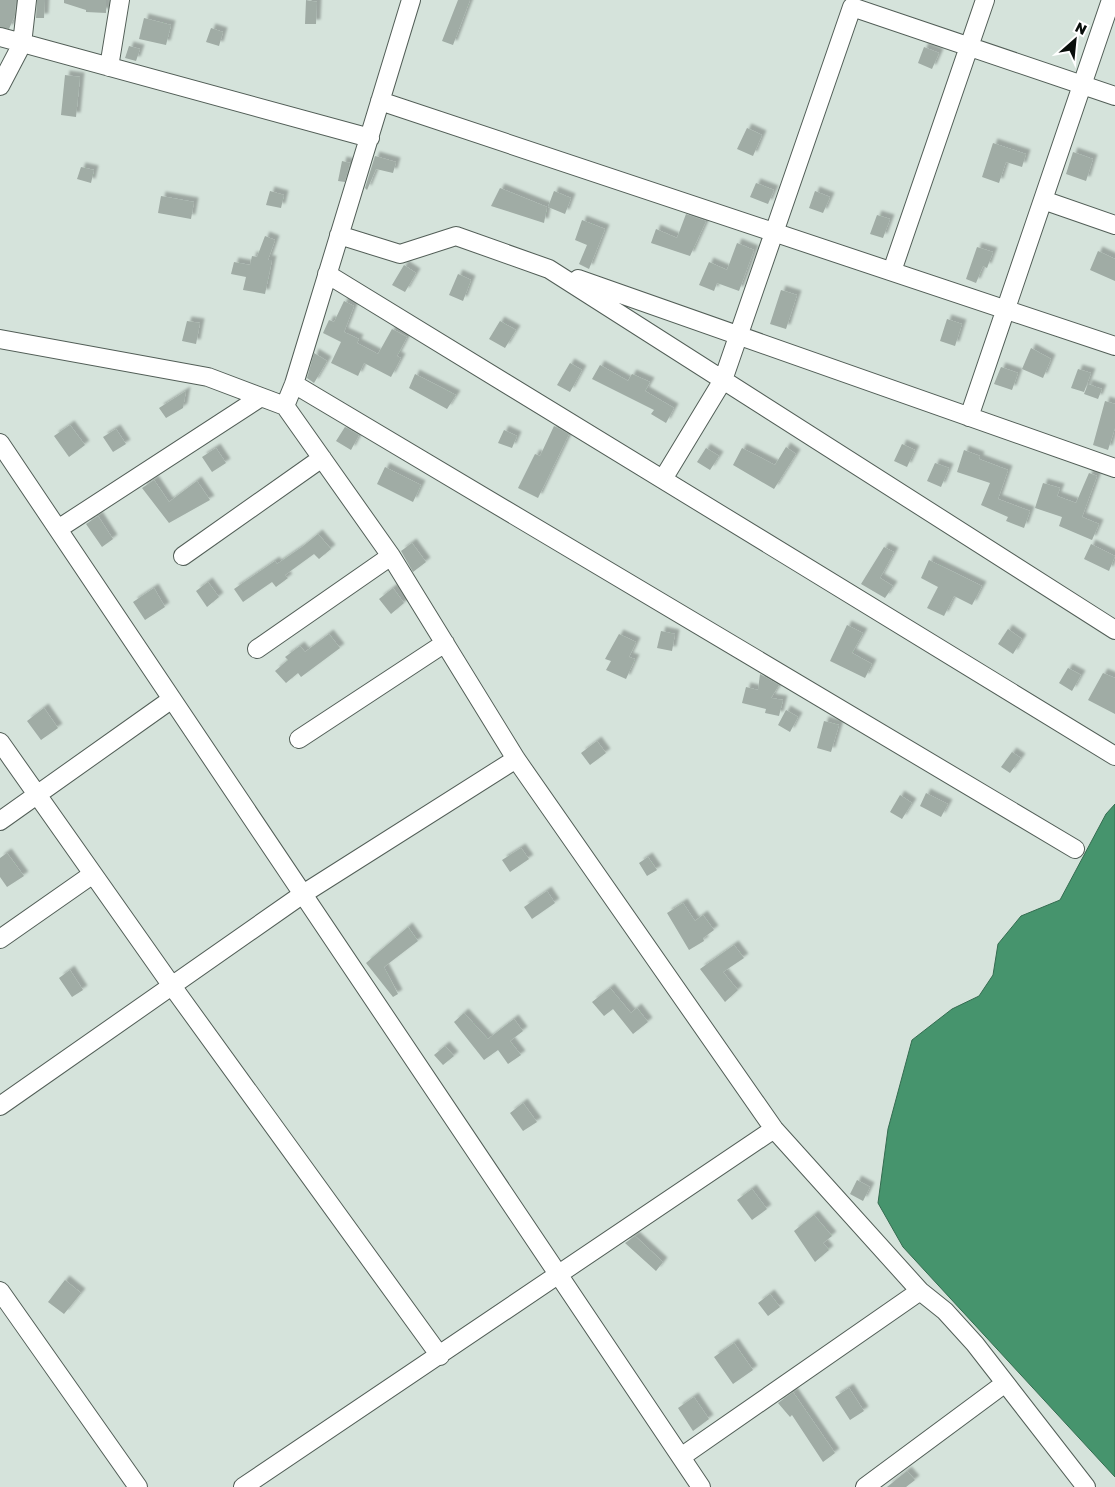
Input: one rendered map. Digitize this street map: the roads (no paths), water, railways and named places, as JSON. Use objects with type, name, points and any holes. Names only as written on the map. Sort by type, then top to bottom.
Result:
[{"type":"street","points":[[0,86],[22,44],[27,0]]},
{"type":"street","points":[[108,67],[120,0]]},
{"type":"street","points":[[285,406],[294,384],[411,0]]},
{"type":"street","points":[[892,272],[985,0]]},
{"type":"street","points":[[969,416],[1007,310],[1080,85],[1111,0]]},
{"type":"street","points":[[663,479],[723,380],[852,7],[1115,96]]},
{"type":"street","points":[[0,38],[370,138]]},
{"type":"street","points":[[380,102],[1115,346]]},
{"type":"street","points":[[1043,200],[1115,225]]},
{"type":"street","points":[[339,236],[400,254],[456,236],[1115,468]]},
{"type":"street","points":[[549,269],[1115,630]]},
{"type":"street","points":[[327,274],[1115,756]]},
{"type":"street","points":[[0,339],[208,377],[285,406],[391,556],[516,759],[774,1129],[920,1291],[945,1311],[975,1344],[1004,1384],[1086,1487]]},
{"type":"street","points":[[294,384],[1075,850]]},
{"type":"street","points":[[58,529],[261,397]]},
{"type":"street","points":[[0,443],[701,1487]]},
{"type":"street","points":[[183,556],[322,458]]},
{"type":"street","points":[[257,649],[391,556]]},
{"type":"street","points":[[299,739],[445,643]]},
{"type":"street","points":[[0,820],[172,699]]},
{"type":"street","points":[[0,742],[172,986],[440,1356]]},
{"type":"street","points":[[0,1106],[303,894],[516,759]]},
{"type":"street","points":[[0,940],[93,874]]},
{"type":"street","points":[[243,1487],[440,1356],[559,1273],[774,1129]]},
{"type":"street","points":[[0,1291],[138,1487]]},
{"type":"street","points":[[681,1457],[920,1291]]},
{"type":"street","points":[[864,1487],[1004,1384]]}]
